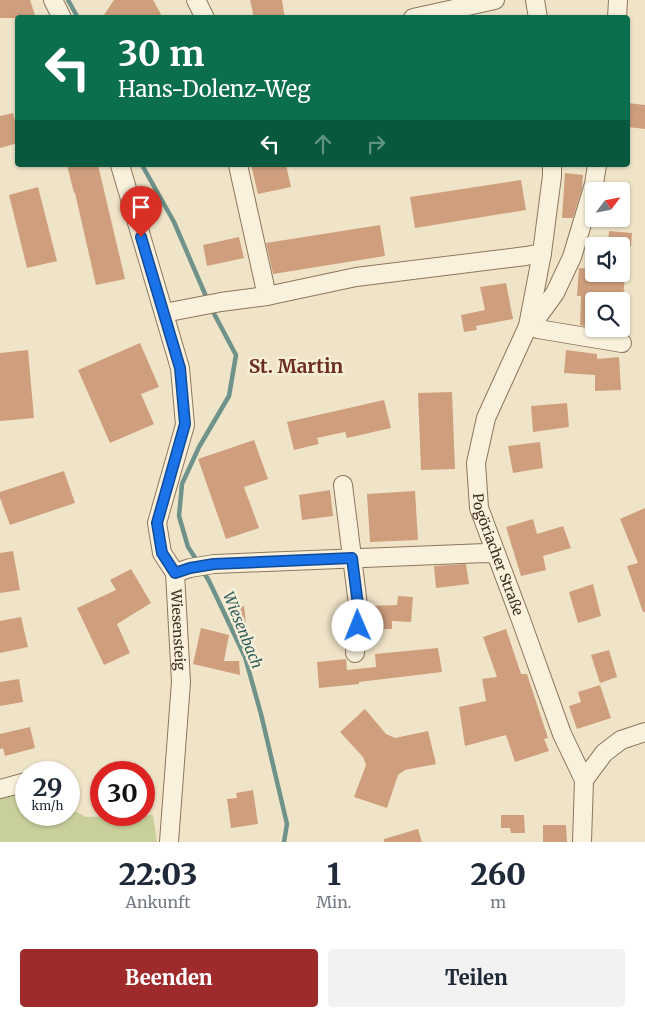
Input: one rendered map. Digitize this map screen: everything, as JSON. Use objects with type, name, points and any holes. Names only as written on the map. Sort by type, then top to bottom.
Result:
[{"type":"street","points":[[53,0],[60,15]]},
{"type":"street","points":[[196,0],[204,15]]},
{"type":"street","points":[[427,15],[495,0]]},
{"type":"street","points":[[535,0],[538,15]]},
{"type":"street","points":[[617,15],[618,0]]},
{"type":"street","name":"Wiesensteig","points":[[121,167],[180,368],[185,424],[157,523],[162,553],[182,570],[181,682],[169,842]]},
{"type":"street","points":[[238,167],[267,296]]},
{"type":"street","name":"Pogöriacher Straße","points":[[552,167],[542,253],[529,322],[486,418],[476,463],[479,508],[562,734],[584,780]]},
{"type":"street","points":[[597,167],[594,184],[572,257],[555,293],[539,315],[529,322],[538,329],[622,343]]},
{"type":"street","points":[[164,313],[221,302],[267,296],[356,277],[542,253]]},
{"type":"street","points":[[342,484],[359,613],[355,653]]},
{"type":"street","points":[[182,570],[214,564],[496,554]]},
{"type":"street","points":[[582,842],[584,780],[604,753],[621,740],[645,732]]},
{"type":"street","points":[[0,789],[15,785]]},
{"type":"green space","points":[[15,794],[15,826],[80,826],[80,814],[90,817],[90,826],[155,826],[157,842],[0,842],[0,796]]},
{"type":"building","points":[[0,0],[30,0],[35,15],[15,15],[15,18],[0,18]]},
{"type":"building","points":[[114,0],[153,0],[161,15],[104,15]]},
{"type":"building","points":[[250,0],[282,0],[284,15],[253,15]]},
{"type":"building","points":[[630,103],[645,105],[645,129],[630,127]]},
{"type":"building","points":[[13,113],[15,144],[0,148],[0,116]]},
{"type":"building","points":[[68,167],[98,167],[125,279],[96,285]]},
{"type":"building","points":[[251,167],[286,167],[291,187],[258,194]]},
{"type":"building","points":[[565,173],[583,175],[582,188],[573,218],[562,218]]},
{"type":"building","points":[[521,180],[526,210],[415,228],[410,197]]},
{"type":"building","points":[[38,187],[57,261],[27,268],[9,195]]},
{"type":"building","points":[[380,225],[385,256],[273,274],[266,243]]},
{"type":"building","points":[[609,231],[632,233],[631,246],[630,237],[609,237]]},
{"type":"building","points":[[239,237],[244,258],[207,266],[203,245]]},
{"type":"building","points":[[579,268],[585,268],[585,282],[624,282],[624,292],[585,292],[585,326],[580,325],[581,296],[577,296]]},
{"type":"building","points":[[506,283],[513,319],[476,326],[477,330],[464,332],[461,315],[485,310],[480,287]]},
{"type":"building","points":[[140,343],[159,387],[141,394],[154,424],[110,443],[78,370]]},
{"type":"building","points":[[28,350],[34,418],[0,421],[0,353]]},
{"type":"building","points":[[566,350],[597,354],[597,359],[619,357],[621,390],[595,391],[595,375],[564,373]]},
{"type":"building","points":[[452,392],[455,469],[421,470],[418,393]]},
{"type":"building","points":[[384,400],[391,428],[347,438],[345,432],[317,438],[319,444],[294,450],[287,422]]},
{"type":"building","points":[[567,403],[569,427],[533,432],[531,406]]},
{"type":"building","points":[[254,440],[268,479],[244,487],[259,528],[226,539],[198,459]]},
{"type":"building","points":[[540,442],[543,468],[513,473],[508,446]]},
{"type":"building","points":[[64,471],[75,503],[10,525],[0,498],[0,492]]},
{"type":"building","points":[[330,490],[333,516],[302,520],[299,495]]},
{"type":"building","points":[[415,491],[418,540],[370,542],[367,494]]},
{"type":"building","points":[[645,508],[645,612],[643,612],[627,566],[638,563],[620,519]]},
{"type":"building","points":[[533,519],[537,534],[563,526],[571,548],[543,556],[546,570],[521,576],[506,527]]},
{"type":"building","points":[[13,551],[20,590],[0,593],[0,553]]},
{"type":"building","points":[[466,564],[469,584],[436,588],[434,566]]},
{"type":"building","points":[[131,569],[151,603],[117,624],[130,653],[104,665],[77,608],[116,590],[110,580]]},
{"type":"building","points":[[593,584],[601,616],[578,623],[569,592]]},
{"type":"building","points":[[398,596],[413,597],[411,622],[392,621],[392,629],[368,629],[369,606],[397,605]]},
{"type":"building","points":[[244,606],[246,624],[233,625],[230,607]]},
{"type":"building","points":[[21,617],[28,647],[0,653],[0,621]]},
{"type":"building","points":[[201,628],[229,635],[224,661],[239,661],[240,675],[193,664]]},
{"type":"building","points":[[506,629],[521,674],[527,674],[548,738],[544,739],[549,751],[515,762],[506,735],[465,746],[459,707],[486,701],[482,679],[497,677],[483,637]]},
{"type":"building","points":[[438,648],[442,672],[319,688],[317,662],[346,659],[347,670],[376,667],[375,654]]},
{"type":"building","points":[[609,650],[617,677],[600,683],[591,655]]},
{"type":"building","points":[[19,679],[23,702],[0,706],[0,682]]},
{"type":"building","points":[[600,685],[611,718],[577,729],[569,706],[581,702],[578,692]]},
{"type":"building","points":[[365,709],[386,734],[395,738],[428,731],[436,764],[405,770],[398,775],[387,808],[354,797],[366,765],[363,757],[340,732]]},
{"type":"building","points":[[30,727],[35,748],[5,756],[3,748],[0,749],[0,734]]},
{"type":"building","points":[[253,790],[258,824],[231,828],[227,799],[237,798],[236,793]]},
{"type":"building","points":[[501,815],[524,815],[525,833],[511,833],[510,828],[501,828]]},
{"type":"building","points":[[543,825],[566,825],[567,842],[543,842]]},
{"type":"building","points":[[418,829],[422,842],[384,842],[384,839]]},
{"type":"waterway","name":"Wiesenbach","points":[[68,0],[76,15]]},
{"type":"waterway","name":"Wiesenbach","points":[[143,167],[174,222],[208,301]]},
{"type":"waterway","name":"Wiesenbach","points":[[198,562],[188,547],[179,516],[182,484],[199,447],[229,396],[236,355],[211,308]]},
{"type":"waterway","name":"Wiesenbach","points":[[203,571],[245,657],[261,714],[287,824],[284,842]]},
{"type":"district","name":"St. Martin","points":[[296,366]]},
{"type":"route","points":[[141,237],[180,368],[185,424],[157,523],[162,553],[175,573],[214,564],[352,558],[359,613],[358,626]]}]
